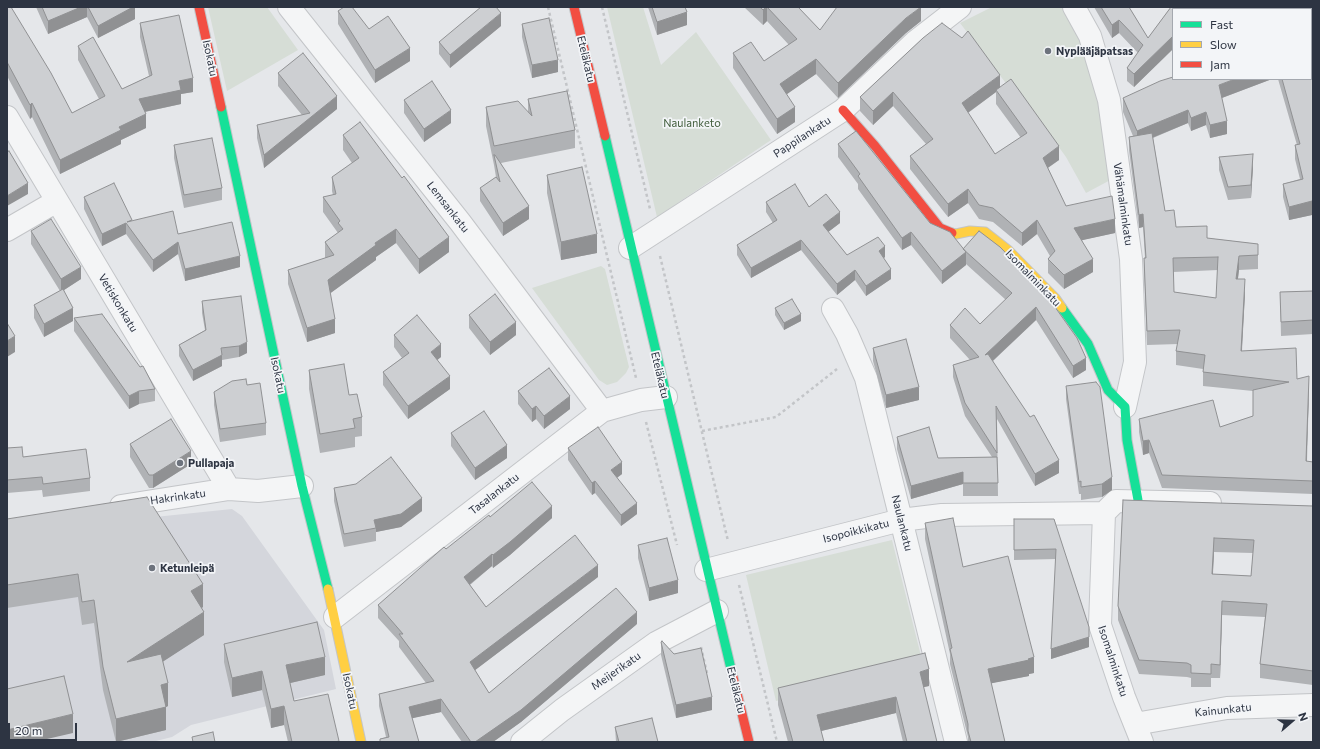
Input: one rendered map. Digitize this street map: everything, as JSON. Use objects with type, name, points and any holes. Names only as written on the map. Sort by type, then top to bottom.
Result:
[{"type":"street","name":"Isokatu","points":[[199,7],[302,486],[335,617],[361,742]]},
{"type":"street","name":"Lemsankatu","points":[[289,7],[460,222],[602,411]]},
{"type":"street","name":"Eteläkatu","points":[[574,7],[706,570],[749,742]]},
{"type":"street","name":"Pappilankatu","points":[[630,248],[843,110],[915,42],[960,7]]},
{"type":"street","name":"Vähämalminkatu","points":[[1074,7],[1090,36],[1109,100],[1130,259],[1135,362],[1125,407]]},
{"type":"street","name":"Isomalminkatu","points":[[843,110],[875,146],[940,228],[956,234],[970,231],[985,232],[1008,250],[1055,298],[1088,344],[1108,390],[1125,407]]},
{"type":"street","name":"Vetiskonkatu","points":[[7,117],[229,489]]},
{"type":"street","points":[[7,230],[57,201]]},
{"type":"street","name":"Naulankatu","points":[[833,309],[856,354],[866,378],[875,409],[956,742]]},
{"type":"street","name":"Tasalankatu","points":[[335,617],[602,411],[641,400],[666,397]]},
{"type":"street","points":[[1125,407],[1126,440],[1138,500]]},
{"type":"street","name":"Hakrinkatu","points":[[102,508],[229,489],[258,491],[302,486]]},
{"type":"street","points":[[1104,514],[1116,501],[1138,500],[1233,504]]},
{"type":"street","name":"Isomalminkatu","points":[[1104,514],[1100,625],[1124,697],[1138,733]]},
{"type":"street","name":"Isopoikkikatu","points":[[706,570],[902,520],[942,515],[1104,514]]},
{"type":"street","name":"Meijerikatu","points":[[522,742],[562,710],[656,643],[717,611]]},
{"type":"street","name":"Kainunkatu","points":[[1138,733],[1227,708],[1313,705]]},
{"type":"path","points":[[548,7],[678,550]]},
{"type":"path","points":[[602,7],[733,563],[777,742]]},
{"type":"path","points":[[675,436],[776,417],[856,354]]},
{"type":"path","points":[[695,622],[707,674]]},
{"type":"shaded area","points":[[232,509],[242,516],[324,630],[336,689],[191,725],[172,737],[152,742],[7,742],[7,537],[155,517]]},
{"type":"green space","points":[[208,7],[267,7],[298,50],[227,91]]},
{"type":"green space","name":"Naulanketo","points":[[607,7],[643,7],[661,65],[696,32],[771,140],[657,217]]},
{"type":"green space","points":[[992,7],[1064,7],[1091,50],[1116,177],[1086,193],[1066,157],[1016,88],[1005,82],[960,23]]},
{"type":"green space","points":[[601,266],[605,269],[629,367],[626,373],[617,382],[607,385],[599,380],[532,288]]},
{"type":"green space","points":[[892,540],[923,664],[776,701],[746,575]]},
{"type":"building","points":[[7,7],[11,7],[51,73],[72,113],[105,96],[78,46],[93,37],[122,89],[152,75],[140,23],[179,15],[193,78],[179,81],[181,90],[139,99],[146,114],[119,127],[121,130],[60,160],[32,103],[30,105],[7,62]]},
{"type":"building","points":[[42,7],[81,7],[48,21]]},
{"type":"building","points":[[88,7],[133,7],[98,26]]},
{"type":"building","points":[[344,7],[352,7],[369,29],[388,16],[410,48],[375,70],[338,11]]},
{"type":"building","points":[[481,7],[496,7],[501,13],[450,55],[439,42]]},
{"type":"building","points":[[652,7],[685,7],[687,12],[657,22]]},
{"type":"building","points":[[767,7],[798,7],[820,30],[837,7],[921,7],[906,18],[838,83],[816,59],[780,84],[795,107],[777,119],[733,53],[751,42],[764,61],[797,39]]},
{"type":"building","points":[[1101,7],[1129,7],[1148,38],[1171,7],[1201,7],[1172,8],[1172,37],[1134,74],[1127,68],[1143,45],[1119,20],[1112,25]]},
{"type":"building","points":[[1302,7],[1313,7],[1313,24],[1312,8]]},
{"type":"building","points":[[549,18],[558,60],[532,65],[522,24]]},
{"type":"building","points":[[942,23],[962,38],[968,31],[1000,75],[962,103],[995,154],[1027,133],[996,90],[1011,79],[1059,146],[1043,158],[1066,206],[1112,196],[1115,219],[1074,228],[1093,259],[1064,275],[1048,259],[1055,251],[1037,220],[1022,233],[993,208],[979,205],[968,189],[948,204],[910,156],[933,139],[893,92],[873,111],[860,97],[923,38]]},
{"type":"building","points":[[303,53],[337,96],[264,155],[257,125],[310,113],[278,73]]},
{"type":"building","points":[[1313,68],[1313,206],[1312,201],[1289,207],[1283,184],[1303,179],[1295,145],[1300,144],[1282,80],[1312,80]]},
{"type":"building","points":[[1172,77],[1172,80],[1232,80],[1219,85],[1227,121],[1210,125],[1206,112],[1191,118],[1188,110],[1137,131],[1123,98],[1160,81]]},
{"type":"building","points":[[432,81],[451,110],[424,129],[404,100]]},
{"type":"building","points":[[567,91],[575,130],[494,146],[486,107],[518,101],[532,116],[528,99]]},
{"type":"building","points":[[360,122],[402,178],[404,176],[449,237],[419,259],[396,229],[375,243],[376,245],[328,280],[335,319],[307,328],[288,270],[334,255],[325,242],[343,229],[338,223],[340,221],[323,197],[336,194],[332,177],[359,158],[343,135]]},
{"type":"building","points":[[856,131],[930,223],[950,232],[966,252],[942,271],[911,232],[902,238],[858,176],[860,174],[838,144]]},
{"type":"building","points":[[1152,133],[1165,211],[1174,210],[1176,227],[1207,226],[1207,238],[1258,244],[1258,255],[1239,256],[1236,279],[1245,279],[1241,351],[1296,348],[1297,379],[1309,376],[1306,461],[1313,462],[1313,481],[1162,475],[1149,440],[1143,441],[1139,419],[1213,400],[1220,427],[1253,416],[1253,390],[1289,382],[1203,372],[1205,355],[1176,351],[1180,330],[1147,331],[1144,258],[1146,258],[1143,214],[1139,215],[1129,137]],"holes":[[[1218,257],[1216,298],[1174,292],[1173,258]]]},
{"type":"building","points":[[212,138],[222,188],[184,195],[174,145]]},
{"type":"building","points":[[9,151],[28,183],[7,196],[7,152]]},
{"type":"building","points":[[1253,154],[1251,185],[1228,187],[1219,157]]},
{"type":"building","points":[[494,155],[529,206],[503,223],[480,188],[496,177],[500,182]]},
{"type":"building","points":[[582,167],[597,234],[561,242],[547,175]]},
{"type":"building","points":[[114,183],[132,220],[127,222],[173,211],[178,234],[232,222],[240,256],[185,269],[178,242],[153,260],[126,223],[102,234],[84,197]]},
{"type":"building","points":[[795,184],[809,207],[826,194],[840,212],[823,225],[847,255],[878,237],[885,246],[879,251],[891,269],[866,286],[855,270],[837,284],[801,240],[751,268],[737,245],[777,220],[766,202]]},
{"type":"building","points":[[51,219],[81,267],[61,279],[31,231]]},
{"type":"building","points":[[979,231],[1000,247],[1045,293],[1077,338],[1086,358],[1073,366],[1036,307],[985,355],[988,354],[1030,417],[1034,415],[1059,460],[1035,474],[996,406],[997,453],[965,403],[953,365],[979,357],[950,325],[965,308],[980,324],[1012,293],[963,249]]},
{"type":"building","points":[[63,289],[73,308],[44,324],[34,305]]},
{"type":"building","points":[[1313,291],[1313,320],[1281,322],[1280,292]]},
{"type":"building","points":[[495,294],[516,322],[490,342],[469,315]]},
{"type":"building","points":[[241,296],[247,342],[239,346],[221,348],[222,355],[193,370],[179,345],[206,330],[202,301]]},
{"type":"building","points":[[792,299],[801,314],[784,323],[775,308]]},
{"type":"building","points":[[102,314],[140,367],[143,366],[155,389],[139,391],[129,396],[74,318]]},
{"type":"building","points":[[417,315],[441,344],[431,352],[450,376],[408,406],[383,372],[409,353],[394,335]]},
{"type":"building","points":[[7,323],[15,336],[7,341]]},
{"type":"building","points":[[906,339],[919,387],[886,395],[873,348]]},
{"type":"building","points":[[344,364],[349,395],[357,394],[362,417],[353,419],[355,428],[320,434],[309,370]]},
{"type":"building","points":[[549,368],[570,396],[544,416],[536,406],[532,409],[518,391]]},
{"type":"building","points":[[246,379],[247,385],[260,383],[266,423],[220,429],[214,392],[232,381]]},
{"type":"building","points":[[1096,382],[1100,387],[1112,477],[1102,484],[1081,487],[1081,481],[1079,482],[1066,386]]},
{"type":"building","points":[[484,411],[507,445],[475,468],[451,433]]},
{"type":"building","points":[[171,419],[191,451],[153,475],[149,475],[130,444]]},
{"type":"building","points":[[598,427],[622,462],[611,470],[637,503],[621,515],[595,481],[592,483],[568,448]]},
{"type":"building","points":[[929,427],[938,458],[997,457],[998,483],[963,483],[963,472],[911,486],[897,437]]},
{"type":"building","points":[[22,447],[23,457],[86,449],[90,478],[43,484],[42,477],[7,480],[7,448]]},
{"type":"building","points":[[391,457],[422,498],[401,514],[374,520],[376,528],[344,534],[334,488],[356,484]]},
{"type":"building","points":[[532,482],[552,506],[510,542],[493,555],[492,554],[464,577],[486,607],[575,535],[598,565],[470,662],[489,693],[616,588],[637,612],[521,710],[475,742],[471,742],[441,699],[409,707],[419,742],[380,742],[380,739],[389,737],[379,694],[434,681],[399,634],[403,634],[378,605],[444,547],[446,549],[489,515],[490,517]]},
{"type":"building","points":[[147,497],[203,584],[191,591],[204,612],[127,662],[161,654],[168,683],[161,685],[166,707],[116,719],[103,667],[94,600],[82,602],[78,574],[7,585],[7,519]]},
{"type":"building","points":[[1123,500],[1313,506],[1313,671],[1260,664],[1267,604],[1222,601],[1220,665],[1211,664],[1211,674],[1191,673],[1191,665],[1187,663],[1139,660],[1118,606]],"holes":[[[1214,538],[1254,540],[1251,576],[1212,574]]]},
{"type":"building","points":[[953,518],[963,567],[1008,556],[1034,657],[1028,659],[1029,660],[988,669],[1005,742],[971,742],[968,731],[968,724],[950,649],[952,648],[925,523]]},
{"type":"building","points":[[1014,519],[1054,519],[1089,627],[1089,637],[1051,649],[1056,549],[1014,550]]},
{"type":"building","points":[[667,538],[678,580],[649,588],[638,545]]},
{"type":"building","points":[[317,622],[325,657],[286,665],[294,701],[328,694],[339,741],[292,742],[284,706],[271,709],[262,671],[232,678],[224,644]]},
{"type":"building","points":[[662,641],[674,654],[701,648],[712,697],[676,705]]},
{"type":"building","points":[[925,653],[929,669],[920,672],[937,742],[907,742],[896,697],[817,715],[824,742],[793,742],[778,688]]},
{"type":"building","points":[[64,676],[73,714],[7,730],[7,689]]},
{"type":"building","points":[[652,718],[658,742],[619,742],[615,727]]},
{"type":"building","points":[[213,732],[215,742],[193,742],[192,737]]},
{"type":"traffic: fast","points":[[221,107],[302,486],[328,589]]},
{"type":"traffic: fast","points":[[605,136],[732,673]]},
{"type":"traffic: fast","points":[[1062,308],[1088,344],[1108,390],[1125,407],[1127,440],[1138,500]]},
{"type":"traffic: slow","points":[[952,233],[956,234],[970,231],[985,232],[1008,250],[1055,298],[1062,308]]},
{"type":"traffic: slow","points":[[328,589],[361,742]]},
{"type":"traffic: jam","points":[[199,7],[221,107]]},
{"type":"traffic: jam","points":[[574,7],[605,136]]},
{"type":"traffic: jam","points":[[843,110],[875,146],[940,228],[952,233]]},
{"type":"traffic: jam","points":[[732,673],[749,742]]},
{"type":"place","name":"Nyplääjäpatsas","points":[[1048,51]]},
{"type":"place","name":"Pullapaja","points":[[180,463]]},
{"type":"place","name":"Ketunleipä","points":[[152,568]]}]
